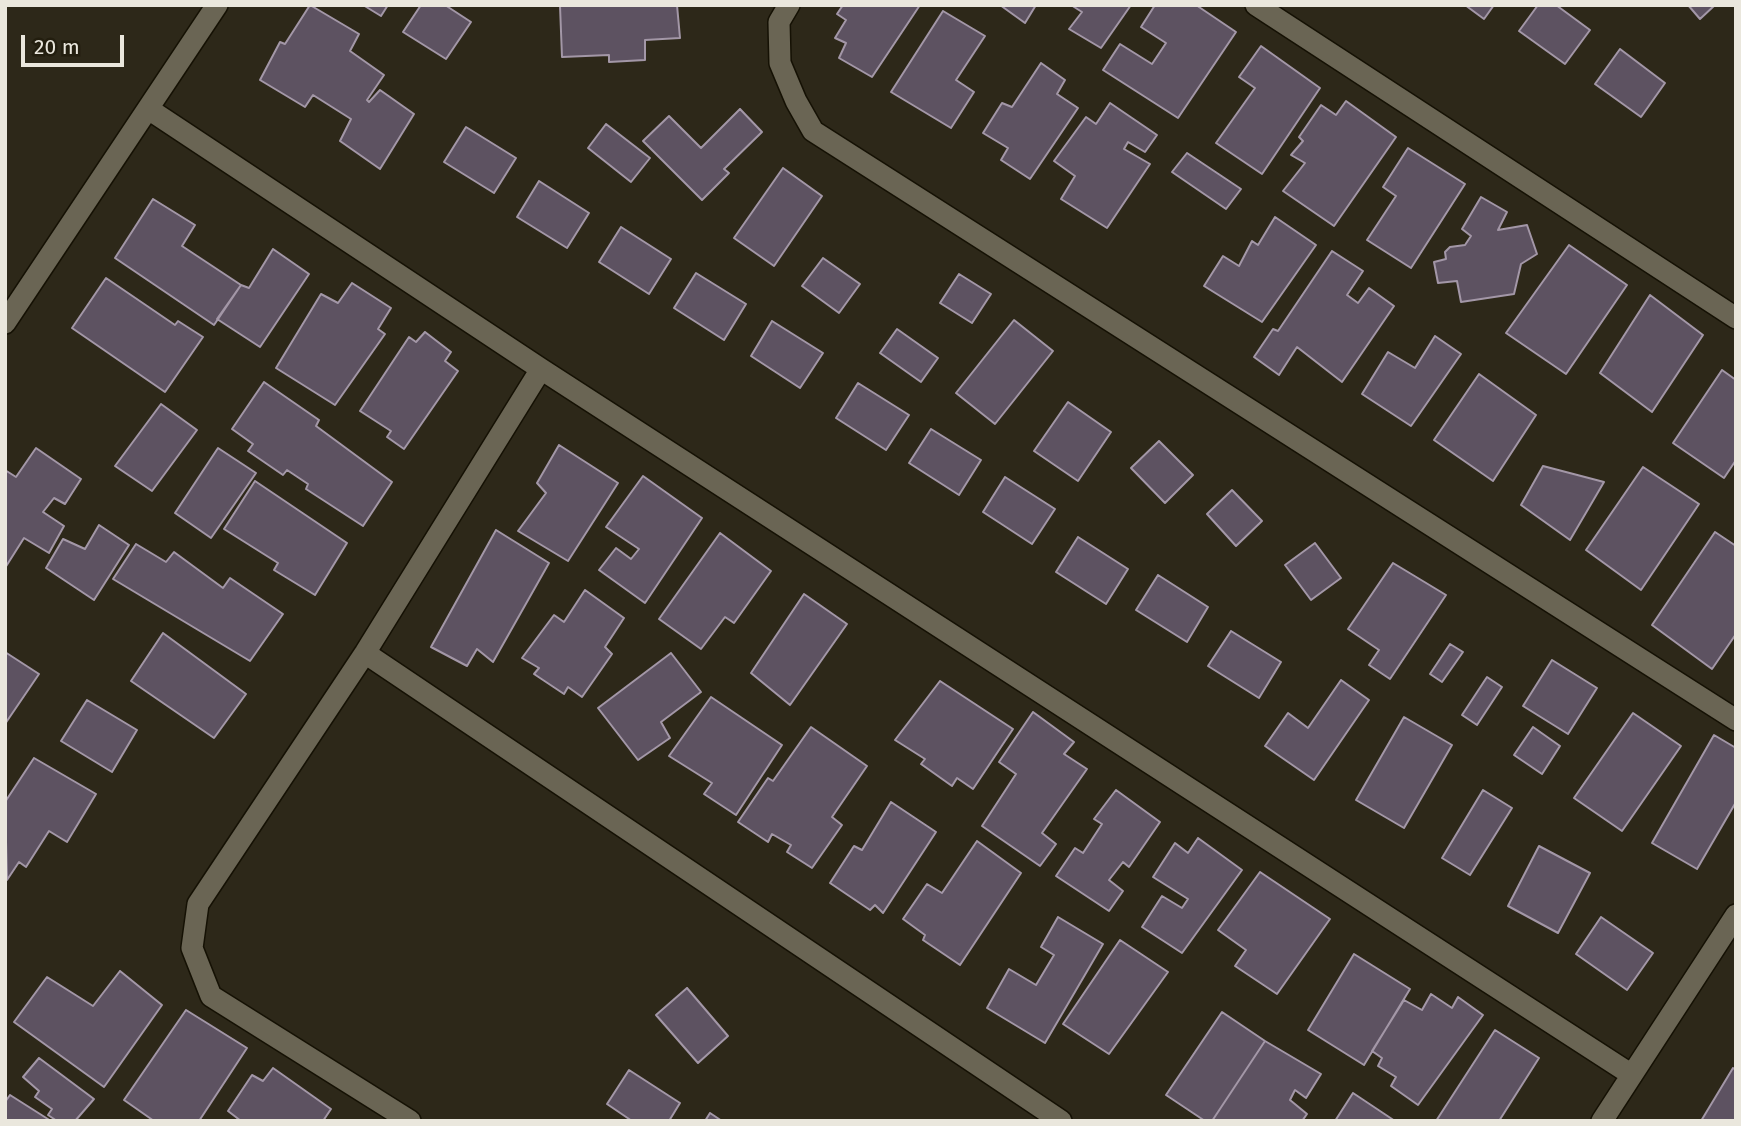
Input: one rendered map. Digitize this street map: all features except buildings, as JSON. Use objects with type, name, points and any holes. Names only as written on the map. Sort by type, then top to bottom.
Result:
[{"type":"street","points":[[5,323],[150,110],[217,5]]},
{"type":"street","points":[[789,5],[779,22],[780,63],[796,101],[813,131],[1736,720]]},
{"type":"street","points":[[1256,5],[1736,318]]},
{"type":"street","points":[[150,110],[541,369],[1632,1075]]},
{"type":"street","points":[[410,1121],[211,996],[192,948],[198,904],[365,653],[541,369]]},
{"type":"street","points":[[365,653],[1061,1121]]},
{"type":"street","points":[[1602,1121],[1736,915]]}]
